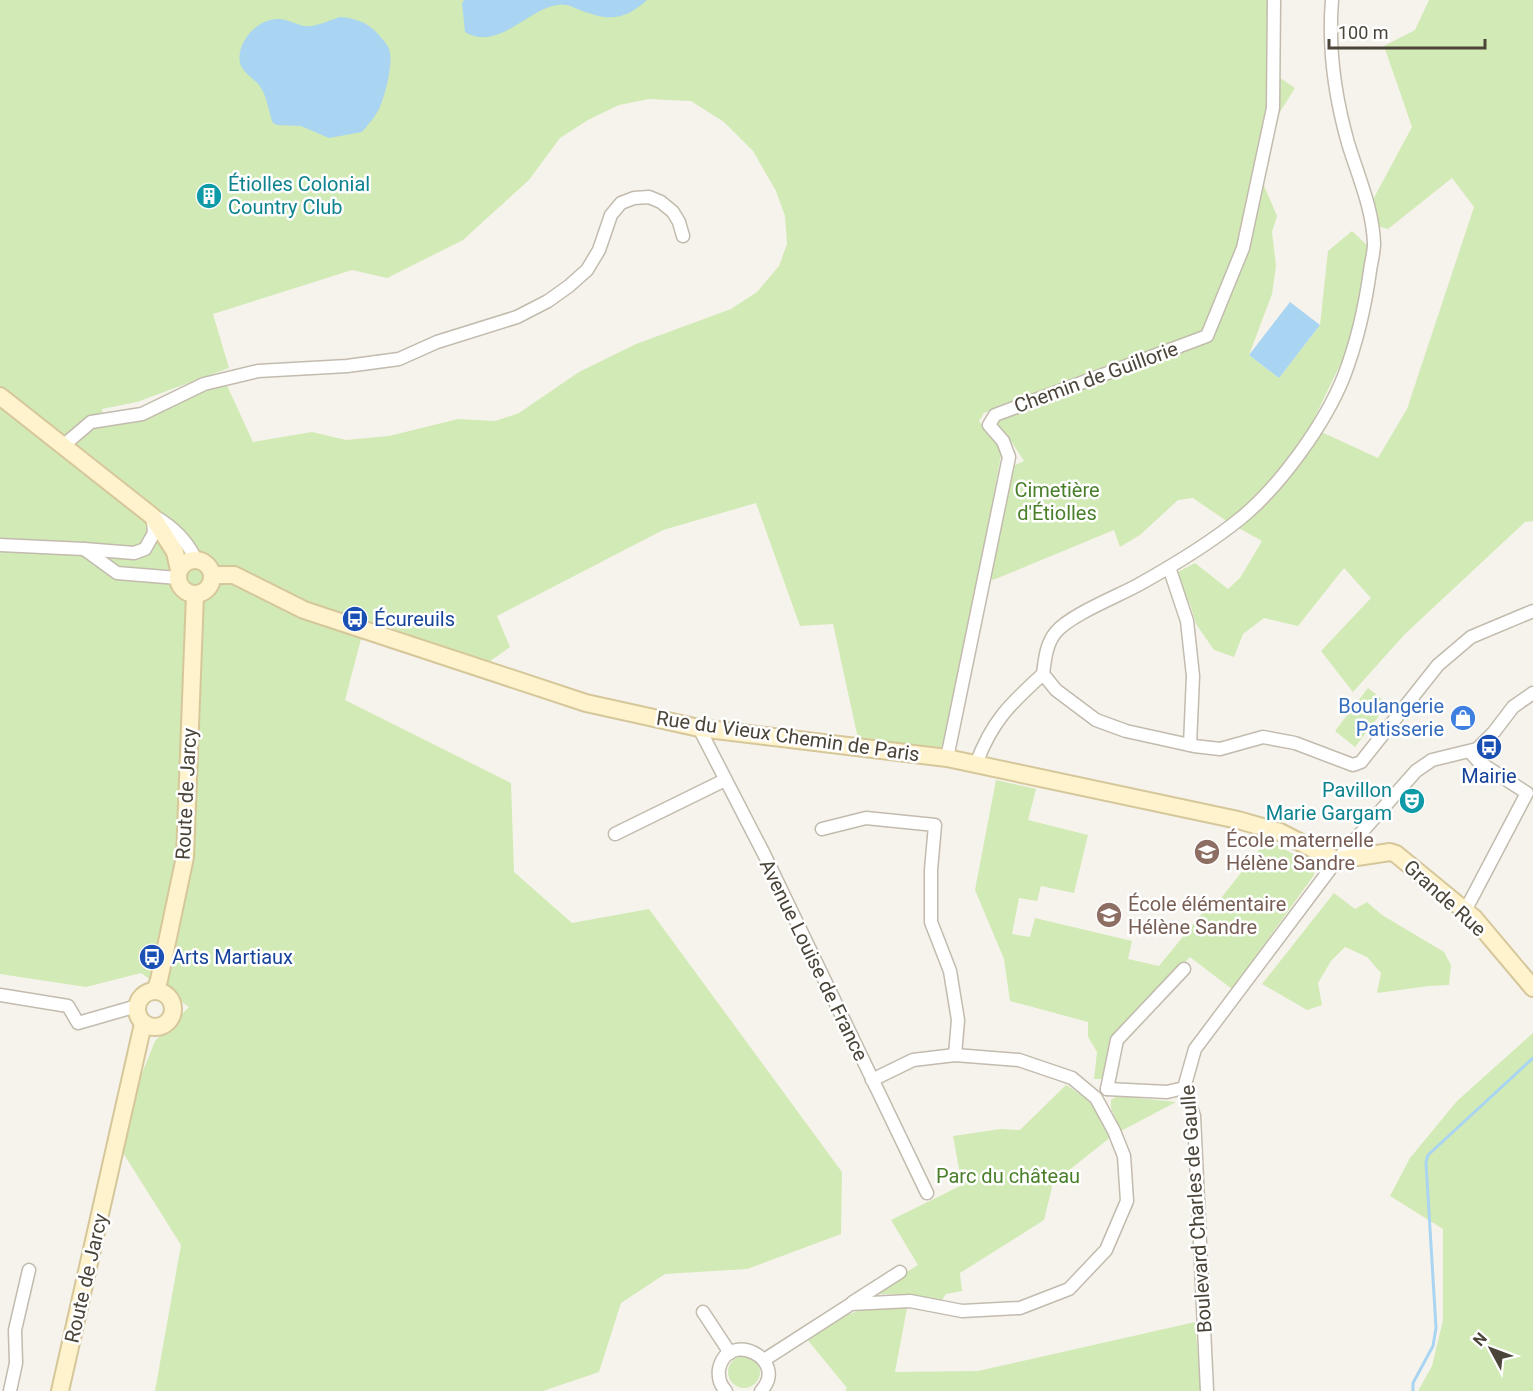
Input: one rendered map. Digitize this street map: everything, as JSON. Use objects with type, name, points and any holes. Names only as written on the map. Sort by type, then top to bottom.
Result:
[{"type":"street","name":"Chemin de Guillorie","points":[[947,758],[1009,457],[1003,441],[989,425],[995,415],[1207,336],[1243,248],[1273,108],[1274,0]]},
{"type":"street","points":[[976,764],[985,741],[999,717],[1043,674],[1046,651],[1057,631],[1084,612],[1201,548],[1243,517],[1285,472],[1318,427],[1343,378],[1357,336],[1367,293],[1374,244],[1366,199],[1348,141],[1332,67],[1332,0]]},
{"type":"street","points":[[64,445],[91,422],[142,414],[204,384],[258,371],[347,366],[399,359],[437,342],[517,318],[548,301],[587,270],[599,250],[610,215],[621,203],[634,198],[649,197],[662,201],[679,222],[682,236]]},
{"type":"street","points":[[0,396],[152,516],[166,523],[180,536],[196,560]]},
{"type":"street","points":[[0,545],[134,553],[145,549],[154,533],[152,516]]},
{"type":"street","points":[[152,516],[175,552],[178,574],[184,590],[195,595],[209,588],[213,576],[207,564],[196,560],[185,562],[178,574]]},
{"type":"street","points":[[84,549],[117,573],[178,574]]},
{"type":"street","points":[[1169,567],[1188,632],[1193,676],[1190,745]]},
{"type":"street","name":"Rue du Vieux Chemin de Paris","points":[[213,576],[234,575],[304,610],[586,703],[699,728],[947,758],[976,764],[1238,820],[1280,832],[1337,860]]},
{"type":"street","name":"Route de Jarcy","points":[[154,991],[159,980],[185,857],[195,595]]},
{"type":"street","points":[[1043,674],[1056,690],[1095,720],[1126,731],[1220,749],[1265,738],[1295,742],[1353,765],[1361,762],[1438,665],[1471,636],[1533,611]]},
{"type":"street","points":[[1465,911],[1527,793],[1479,762],[1470,752],[1484,743],[1513,707],[1533,693]]},
{"type":"street","name":"Avenue Louise de France","points":[[699,728],[764,854],[927,1193]]},
{"type":"street","name":"Boulevard Charles de Gaulle","points":[[1207,1391],[1194,1116],[1184,1088],[1192,1057],[1198,1043],[1337,860],[1424,765],[1442,758],[1470,752]]},
{"type":"street","points":[[615,834],[725,780]]},
{"type":"street","points":[[822,829],[867,818],[935,825],[931,870],[932,922],[950,971],[958,1020],[955,1055]]},
{"type":"street","name":"Grande Rue","points":[[1337,860],[1383,852],[1396,854],[1474,918],[1533,988]]},
{"type":"street","points":[[1096,1098],[1107,1089],[1117,1040],[1184,969]]},
{"type":"street","points":[[154,991],[163,993],[169,998],[173,1011],[171,1017],[161,1026],[154,1027],[143,1024],[137,1013],[137,1006],[143,995],[154,991]]},
{"type":"street","points":[[0,995],[68,1006],[78,1023],[137,1006]]},
{"type":"street","name":"Route de Jarcy","points":[[60,1391],[143,1024]]},
{"type":"street","points":[[851,1304],[910,1301],[962,1311],[1020,1308],[1069,1289],[1106,1250],[1128,1201],[1124,1156],[1114,1131],[1096,1098],[1072,1078],[1019,1060],[955,1055],[913,1060],[872,1080]]},
{"type":"street","points":[[1107,1089],[1167,1092],[1184,1088]]},
{"type":"street","points":[[10,1391],[16,1363],[15,1330],[29,1270]]},
{"type":"street","points":[[764,1360],[900,1272]]},
{"type":"street","points":[[703,1312],[730,1353]]},
{"type":"street","points":[[721,1390],[719,1378],[723,1360],[737,1350],[752,1351],[764,1360],[768,1369],[768,1379],[761,1391]]},
{"type":"green space","name":"Cimetière d'Étiolles","points":[[0,0],[1269,0],[1268,70],[1295,88],[1270,128],[1270,160],[1262,181],[1277,216],[1272,232],[1276,266],[1272,294],[1249,355],[1279,378],[1320,325],[1328,251],[1352,231],[1369,247],[1351,342],[1311,425],[1315,429],[1378,458],[1407,409],[1474,207],[1452,178],[1388,229],[1369,224],[1369,207],[1412,127],[1384,46],[1415,30],[1429,0],[1533,0],[1533,521],[1525,522],[1405,634],[1353,692],[1321,651],[1371,598],[1344,568],[1298,626],[1264,618],[1243,634],[1234,657],[1214,650],[1196,624],[1190,604],[1174,574],[1195,563],[1228,589],[1240,578],[1262,541],[1228,522],[1193,498],[1178,500],[1140,535],[1120,547],[1114,530],[993,580],[988,577],[1011,467],[1024,461],[1013,444],[995,425],[1000,419],[1153,350],[984,413],[979,421],[1002,449],[983,557],[941,751],[859,743],[833,624],[800,626],[756,503],[663,530],[497,616],[510,647],[489,662],[366,620],[345,700],[511,783],[514,872],[572,923],[649,909],[842,1172],[841,1234],[747,1269],[665,1274],[621,1303],[599,1372],[543,1391],[155,1391],[181,1245],[115,1140],[155,1041],[189,1007],[141,973],[86,987],[0,974]],"holes":[[[649,99],[691,101],[724,122],[753,151],[776,191],[785,216],[787,244],[779,266],[757,292],[731,309],[636,344],[579,372],[519,413],[495,421],[458,419],[389,436],[346,440],[312,432],[253,442],[224,379],[156,407],[104,420],[102,409],[137,402],[229,368],[213,314],[352,270],[387,278],[463,240],[529,180],[560,138],[588,120],[619,105]]]},
{"type":"green space","points":[[1368,688],[1388,704],[1355,747],[1335,731]]},
{"type":"green space","points":[[996,780],[1036,789],[1028,820],[1088,835],[1074,893],[1041,886],[1037,901],[1019,898],[1012,934],[1030,937],[1035,918],[1132,941],[1128,959],[1159,966],[1209,905],[1214,907],[1267,840],[1312,864],[1315,869],[1314,875],[1232,989],[1190,957],[1113,1040],[1106,1079],[1094,1079],[1097,1052],[1088,1037],[1088,1022],[1010,1001],[1004,959],[975,890]]},
{"type":"green space","points":[[1334,893],[1355,909],[1367,902],[1382,915],[1444,952],[1451,965],[1449,985],[1377,993],[1381,973],[1367,957],[1345,947],[1331,961],[1318,983],[1322,1005],[1307,1010],[1262,984]]},
{"type":"green space","points":[[1533,1033],[1533,1391],[1418,1391],[1432,1366],[1443,1320],[1443,1229],[1390,1196],[1410,1158],[1457,1101]]},
{"type":"green space","name":"Parc du château","points":[[1066,1085],[1093,1106],[1112,1136],[1053,1183],[1044,1220],[960,1273],[962,1291],[946,1294],[942,1300],[901,1294],[871,1294],[918,1265],[891,1220],[962,1185],[953,1136],[1001,1129],[1020,1130]]},
{"type":"green space","points":[[1117,1096],[1176,1102],[1121,1131],[1111,1108],[1111,1100]]},
{"type":"green space","points":[[872,1306],[907,1308],[895,1372],[978,1371],[1195,1322],[1201,1391],[845,1391],[847,1388],[806,1338],[844,1316]]},
{"type":"green space","points":[[744,1356],[755,1361],[760,1372],[755,1383],[744,1388],[733,1383],[728,1372],[733,1361]]},
{"type":"water","points":[[464,0],[647,0],[631,12],[615,17],[599,16],[569,6],[557,5],[534,14],[500,34],[477,37],[465,32],[462,3]]},
{"type":"water","points":[[340,17],[370,26],[389,49],[388,79],[376,115],[362,132],[329,138],[301,126],[273,123],[263,92],[240,63],[241,47],[245,40],[256,27],[270,20],[281,19],[308,26]]},
{"type":"water","points":[[1290,302],[1320,325],[1279,378],[1249,355]]},
{"type":"waterway","points":[[1413,1391],[1413,1383],[1433,1346],[1436,1328],[1426,1162],[1428,1155],[1533,1058]]},
{"type":"place","name":"Étiolles Colonial Country Club","points":[[209,196]]},
{"type":"place","name":"Écureuils","points":[[355,619]]},
{"type":"place","name":"Boulangerie Patisserie","points":[[1463,718]]},
{"type":"place","name":"Mairie","points":[[1489,747]]},
{"type":"place","name":"Pavillon Marie Gargam","points":[[1412,801]]},
{"type":"place","name":"École maternelle Hélène Sandre","points":[[1207,852]]},
{"type":"place","name":"École élémentaire Hélène Sandre","points":[[1109,915]]},
{"type":"place","name":"Arts Martiaux","points":[[152,957]]}]
